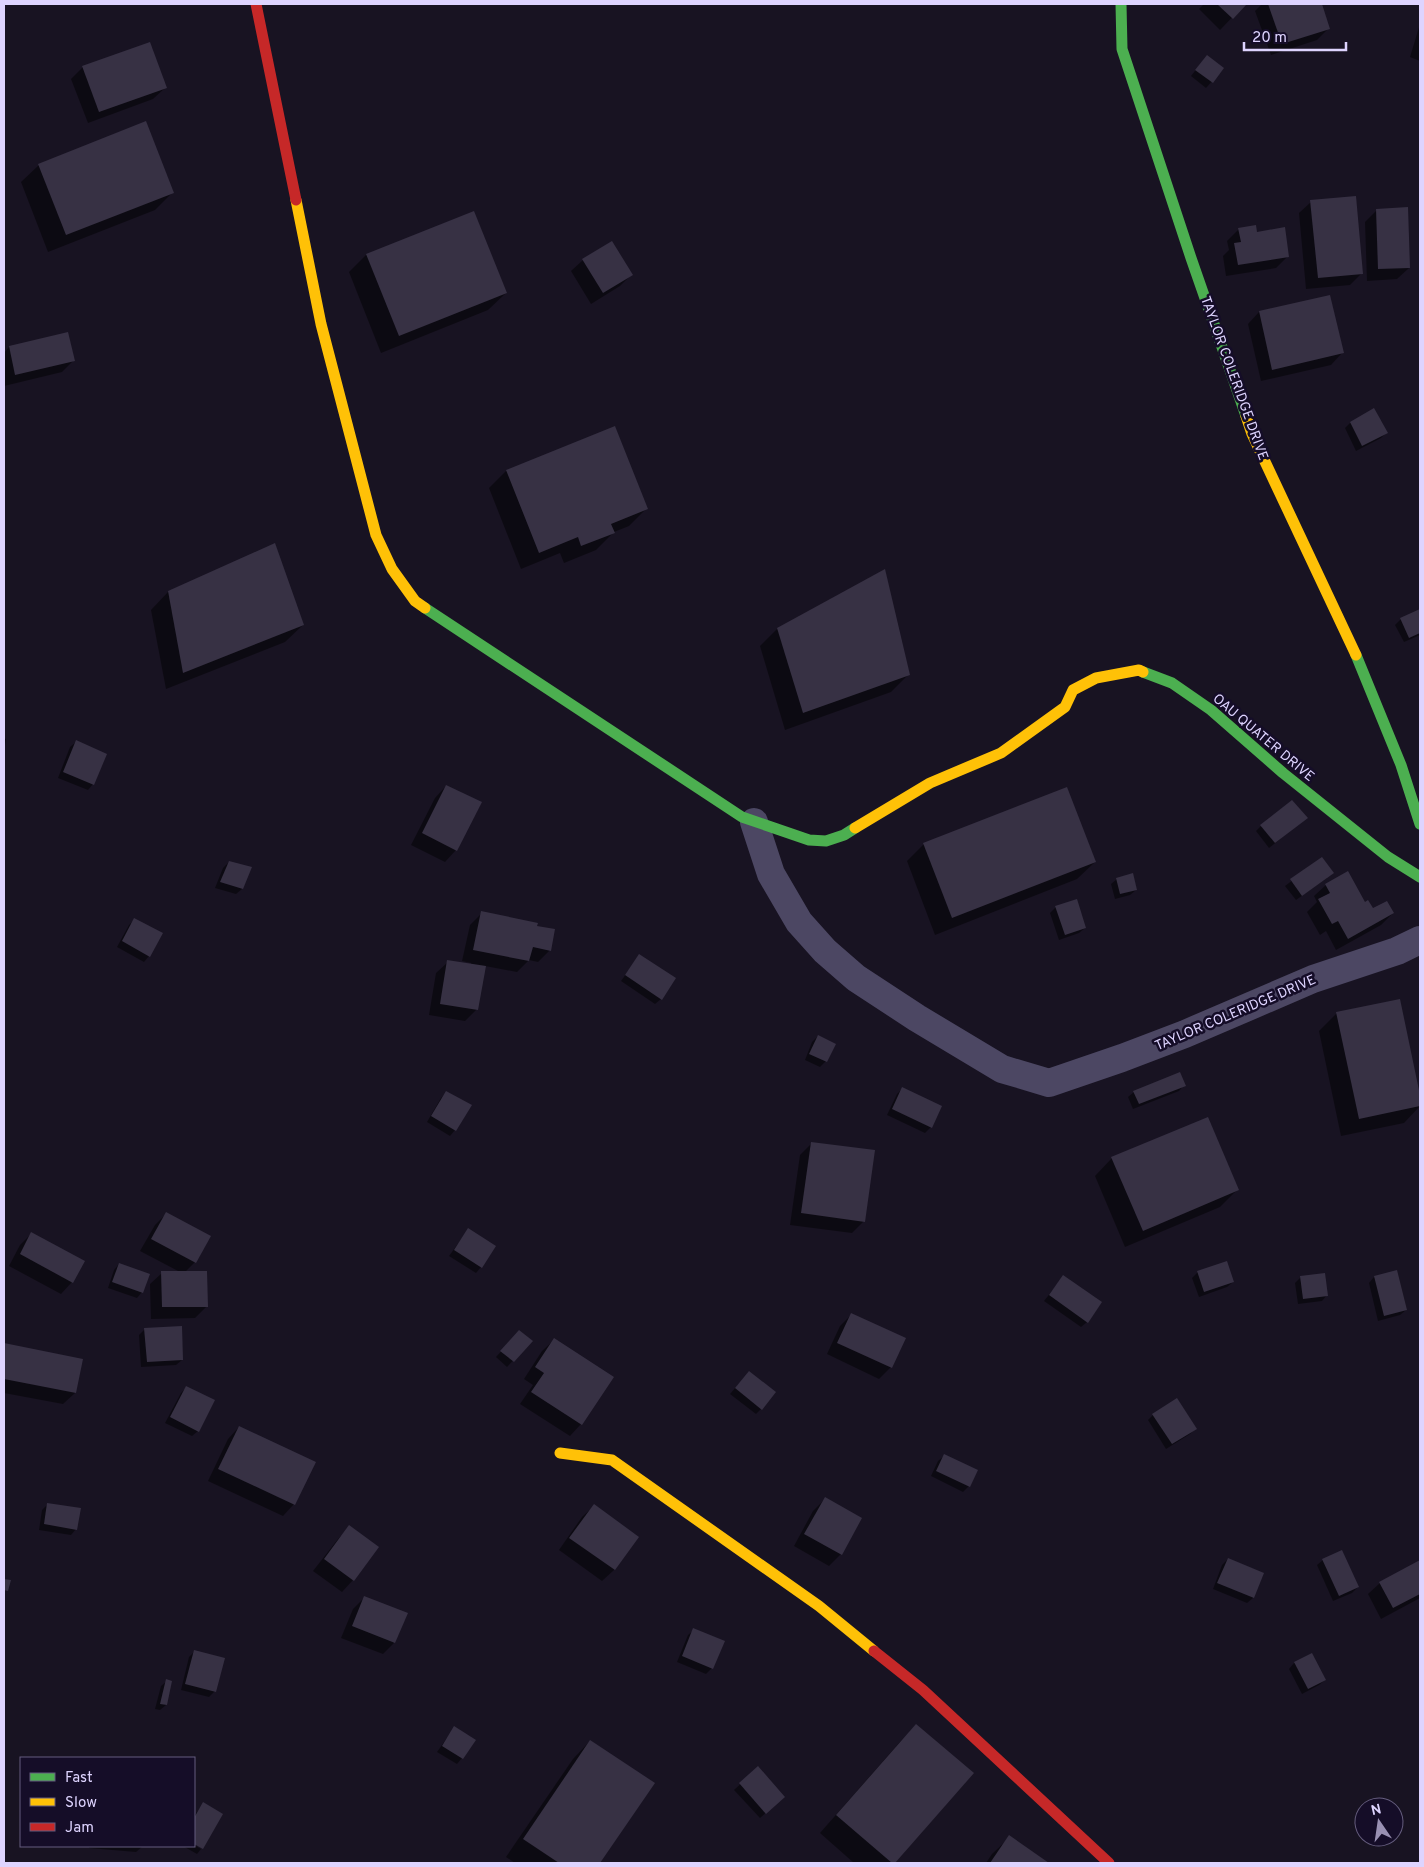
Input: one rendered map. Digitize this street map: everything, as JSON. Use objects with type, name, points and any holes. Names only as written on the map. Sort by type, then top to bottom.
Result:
[{"type":"street","points":[[256,4],[321,324],[376,535],[392,569],[416,601],[734,812],[754,822]]},
{"type":"street","name":"TAYLOR COLERIDGE DRIVE","points":[[1121,4],[1122,49],[1252,434],[1360,664],[1401,765],[1420,824]]},
{"type":"street","name":"OAU QUATER DRIVE","points":[[754,822],[810,840],[826,841],[844,835],[930,784],[1000,753],[1065,707],[1073,690],[1096,678],[1139,670],[1172,683],[1211,710],[1283,772],[1388,857],[1420,877]]},
{"type":"street","name":"TAYLOR COLERIDGE DRIVE","points":[[754,822],[771,874],[799,922],[825,951],[856,978],[917,1018],[1002,1069],[1049,1083],[1140,1051],[1313,979],[1397,951],[1420,940]]},
{"type":"street","points":[[560,1453],[612,1460],[818,1606],[923,1690],[1110,1863]]},
{"type":"building","points":[[1217,4],[1247,4],[1233,19]]},
{"type":"building","points":[[1268,4],[1322,4],[1330,29],[1282,44]]},
{"type":"building","points":[[150,42],[167,88],[99,112],[82,66]]},
{"type":"building","points":[[1207,55],[1224,68],[1213,83],[1195,70]]},
{"type":"building","points":[[146,121],[174,193],[66,235],[38,164]]},
{"type":"building","points":[[1356,196],[1363,274],[1318,278],[1310,200]]},
{"type":"building","points":[[1408,207],[1410,268],[1378,269],[1376,209]]},
{"type":"building","points":[[474,211],[507,293],[399,336],[366,254]]},
{"type":"building","points":[[1256,225],[1257,232],[1285,227],[1289,257],[1238,265],[1234,243],[1241,242],[1238,228]]},
{"type":"building","points":[[612,241],[633,275],[603,293],[582,259]]},
{"type":"building","points":[[1330,295],[1344,353],[1272,370],[1259,311]]},
{"type":"building","points":[[68,332],[75,361],[15,375],[9,346]]},
{"type":"building","points":[[1374,408],[1388,433],[1362,446],[1350,422]]},
{"type":"building","points":[[615,426],[648,509],[611,524],[615,533],[581,546],[578,537],[539,553],[506,470]]},
{"type":"building","points":[[275,543],[304,625],[183,673],[168,591]]},
{"type":"building","points":[[885,569],[910,675],[803,713],[777,628]]},
{"type":"building","points":[[1420,609],[1420,633],[1409,638],[1400,618]]},
{"type":"building","points":[[76,740],[107,754],[94,785],[63,772]]},
{"type":"building","points":[[446,785],[482,802],[457,851],[422,833]]},
{"type":"building","points":[[1067,787],[1096,862],[952,918],[923,843]]},
{"type":"building","points":[[1292,800],[1308,818],[1275,843],[1260,825]]},
{"type":"building","points":[[1322,857],[1334,873],[1302,896],[1290,879]]},
{"type":"building","points":[[229,861],[252,867],[243,889],[220,882]]},
{"type":"building","points":[[1348,871],[1365,902],[1368,900],[1373,908],[1387,901],[1394,913],[1348,939],[1338,921],[1332,924],[1318,899],[1330,893],[1325,884]]},
{"type":"building","points":[[1133,873],[1137,890],[1120,894],[1116,878]]},
{"type":"building","points":[[1077,899],[1086,928],[1065,935],[1055,906]]},
{"type":"building","points":[[481,911],[538,923],[537,926],[555,929],[551,951],[533,947],[529,961],[473,950]]},
{"type":"building","points":[[134,918],[163,933],[150,957],[122,941]]},
{"type":"building","points":[[639,954],[676,978],[662,1000],[625,975]]},
{"type":"building","points":[[447,960],[486,966],[478,1010],[440,1004]]},
{"type":"building","points":[[1400,999],[1420,1095],[1420,1106],[1359,1119],[1336,1012]]},
{"type":"building","points":[[818,1035],[836,1044],[827,1062],[809,1054]]},
{"type":"building","points":[[1180,1072],[1186,1086],[1139,1104],[1133,1091]]},
{"type":"building","points":[[902,1087],[942,1106],[932,1128],[892,1109]]},
{"type":"building","points":[[446,1091],[472,1105],[456,1131],[431,1116]]},
{"type":"building","points":[[1208,1117],[1239,1190],[1143,1231],[1111,1157]]},
{"type":"building","points":[[811,1142],[875,1150],[865,1222],[801,1213]]},
{"type":"building","points":[[166,1212],[211,1236],[196,1263],[151,1239]]},
{"type":"building","points":[[468,1228],[496,1246],[482,1268],[454,1250]]},
{"type":"building","points":[[31,1232],[85,1261],[73,1283],[20,1254]]},
{"type":"building","points":[[1227,1261],[1234,1282],[1204,1292],[1197,1271]]},
{"type":"building","points":[[119,1263],[150,1274],[143,1293],[112,1282]]},
{"type":"building","points":[[1397,1270],[1407,1310],[1384,1316],[1374,1276]]},
{"type":"building","points":[[161,1271],[207,1271],[208,1307],[162,1307]]},
{"type":"building","points":[[1325,1273],[1328,1296],[1303,1299],[1300,1276]]},
{"type":"building","points":[[1063,1275],[1102,1302],[1088,1323],[1049,1295]]},
{"type":"building","points":[[851,1313],[906,1338],[892,1368],[837,1343]]},
{"type":"building","points":[[182,1326],[183,1360],[147,1362],[144,1328]]},
{"type":"building","points":[[519,1330],[533,1341],[514,1362],[500,1351]]},
{"type":"building","points":[[554,1338],[614,1377],[582,1425],[531,1392],[544,1373],[535,1367]]},
{"type":"building","points":[[4,1343],[83,1359],[76,1393],[4,1379]]},
{"type":"building","points":[[749,1371],[776,1392],[762,1410],[735,1388]]},
{"type":"building","points":[[186,1386],[215,1400],[199,1432],[170,1417]]},
{"type":"building","points":[[1177,1398],[1197,1429],[1172,1444],[1152,1414]]},
{"type":"building","points":[[239,1426],[316,1462],[295,1505],[218,1469]]},
{"type":"building","points":[[944,1454],[978,1470],[970,1487],[936,1471]]},
{"type":"building","points":[[825,1497],[862,1518],[842,1555],[804,1534]]},
{"type":"building","points":[[47,1503],[81,1508],[77,1530],[44,1524]]},
{"type":"building","points":[[594,1504],[639,1537],[615,1570],[569,1538]]},
{"type":"building","points":[[349,1525],[379,1547],[354,1581],[324,1559]]},
{"type":"building","points":[[1342,1550],[1359,1587],[1339,1596],[1322,1559]]},
{"type":"building","points":[[1228,1558],[1264,1573],[1254,1598],[1217,1583]]},
{"type":"building","points":[[1420,1560],[1420,1594],[1393,1608],[1379,1582]]},
{"type":"building","points":[[4,1579],[11,1580],[8,1591],[4,1590]]},
{"type":"building","points":[[364,1596],[408,1613],[395,1643],[352,1626]]},
{"type":"building","points":[[693,1628],[725,1641],[713,1669],[682,1656]]},
{"type":"building","points":[[194,1650],[225,1658],[216,1692],[185,1684]]},
{"type":"building","points":[[1312,1653],[1326,1680],[1308,1689],[1294,1662]]},
{"type":"building","points":[[166,1679],[172,1681],[167,1705],[160,1704]]},
{"type":"building","points":[[916,1724],[974,1773],[895,1863],[892,1863],[836,1815]]},
{"type":"building","points":[[454,1726],[476,1740],[463,1759],[442,1746]]},
{"type":"building","points":[[590,1740],[655,1783],[600,1863],[559,1863],[523,1839]]},
{"type":"building","points":[[758,1766],[785,1797],[766,1814],[739,1783]]},
{"type":"building","points":[[203,1802],[223,1814],[203,1849],[195,1845],[195,1816]]},
{"type":"building","points":[[1009,1835],[1049,1863],[990,1863]]},
{"type":"traffic: fast","points":[[1121,4],[1122,49],[1191,258],[1246,416]]},
{"type":"traffic: fast","points":[[425,608],[742,817],[809,840],[826,841],[844,835],[855,828]]},
{"type":"traffic: fast","points":[[1356,655],[1401,765],[1420,824]]},
{"type":"traffic: fast","points":[[1143,672],[1172,683],[1211,710],[1283,773],[1388,857],[1420,877]]},
{"type":"traffic: slow","points":[[296,200],[321,324],[376,535],[392,569],[415,601],[425,608]]},
{"type":"traffic: slow","points":[[1246,416],[1252,434],[1356,655]]},
{"type":"traffic: slow","points":[[855,828],[930,783],[1001,753],[1065,707],[1073,690],[1096,678],[1139,670],[1143,672]]},
{"type":"traffic: slow","points":[[560,1453],[612,1460],[819,1606],[874,1651]]},
{"type":"traffic: jam","points":[[256,4],[296,200]]},
{"type":"traffic: jam","points":[[874,1651],[923,1690],[1109,1863]]}]
